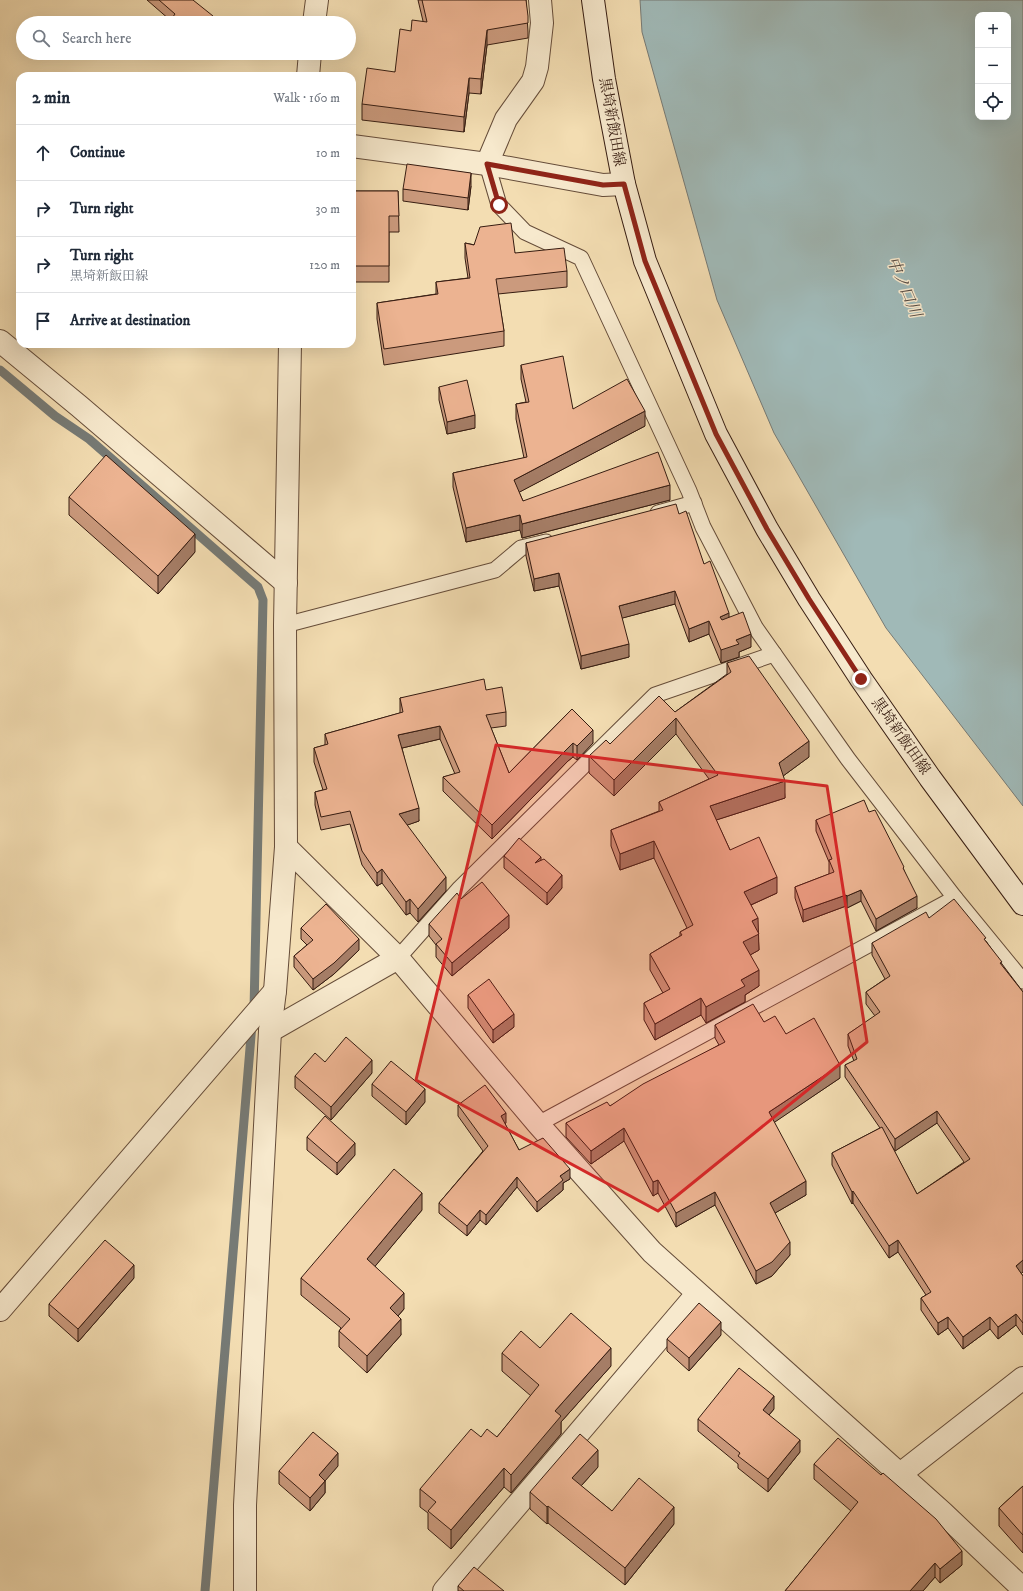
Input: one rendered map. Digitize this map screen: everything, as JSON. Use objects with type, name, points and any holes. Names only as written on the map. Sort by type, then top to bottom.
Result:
[{"type":"street","points":[[315,16],[317,0]]},
{"type":"street","points":[[487,164],[506,119],[533,82],[537,67],[542,23],[540,0]]},
{"type":"street","name":"黒埼新飯田線","points":[[593,0],[604,79],[624,184],[645,261],[716,434],[767,529],[809,599],[861,679],[930,778],[1023,904]]},
{"type":"street","points":[[308,72],[309,60]]},
{"type":"street","points":[[356,147],[487,164],[603,185],[624,184]]},
{"type":"street","points":[[0,341],[79,406],[286,583]]},
{"type":"street","points":[[245,1591],[245,1505],[270,1031],[275,991],[286,848],[285,625],[290,348]]},
{"type":"street","points":[[286,848],[398,958],[538,1124],[652,1252],[697,1294],[944,1514],[1023,1589]]},
{"type":"street","points":[[270,1031],[398,958]]},
{"type":"street","points":[[0,1310],[275,991]]},
{"type":"street","points":[[444,1591],[697,1294]]},
{"type":"street","points":[[899,1475],[1023,1378]]},
{"type":"lane","points":[[487,164],[499,205],[525,232],[581,258],[694,503],[703,527],[755,627],[848,759],[955,898],[1023,981]]},
{"type":"lane","points":[[642,517],[694,503]]},
{"type":"lane","points":[[285,625],[495,570],[522,548],[559,538]]},
{"type":"lane","points":[[398,958],[460,888],[655,695],[774,654]]},
{"type":"lane","points":[[538,1124],[955,898]]},
{"type":"highlighted area","points":[[496,745],[827,786],[867,1042],[658,1211],[416,1080]]},
{"type":"water","name":"中ノ口川","points":[[640,0],[1023,0],[1023,806],[886,628],[774,433],[717,300],[642,32]]},
{"type":"building","points":[[159,0],[193,0],[213,16],[174,16],[175,14]]},
{"type":"building","points":[[422,0],[526,0],[528,23],[487,30],[481,79],[469,78],[464,117],[362,104],[367,68],[395,72],[400,29],[411,31],[412,20],[427,22]]},
{"type":"building","points":[[407,164],[471,173],[468,198],[403,189]]},
{"type":"building","points":[[356,191],[398,191],[399,216],[389,216],[389,266],[356,266]]},
{"type":"building","points":[[511,223],[515,253],[564,248],[567,271],[496,279],[504,331],[384,349],[377,303],[438,294],[436,282],[470,278],[465,243],[474,245],[480,227]]},
{"type":"building","points":[[563,356],[573,409],[627,379],[645,411],[514,480],[523,501],[658,452],[670,485],[522,524],[520,515],[466,528],[453,473],[527,457],[516,404],[529,402],[521,365]]},
{"type":"building","points":[[467,380],[475,415],[447,422],[439,387]]},
{"type":"building","points":[[106,455],[195,534],[158,576],[69,497]]},
{"type":"building","points":[[676,504],[679,514],[686,511],[704,564],[710,561],[729,613],[720,617],[722,620],[743,612],[751,634],[736,640],[739,644],[721,650],[709,621],[689,629],[675,591],[619,606],[629,644],[581,656],[559,573],[534,579],[526,543]]},
{"type":"building","points":[[749,656],[809,741],[779,763],[785,781],[710,806],[730,850],[759,837],[777,877],[744,892],[758,918],[752,921],[759,934],[743,942],[759,970],[741,980],[745,986],[706,1007],[701,998],[655,1024],[644,1003],[670,989],[650,954],[682,935],[680,932],[693,925],[654,841],[620,854],[611,830],[663,810],[659,802],[718,775],[676,718],[614,780],[589,756],[606,740],[610,744],[659,696],[675,712],[731,672],[727,663]]},
{"type":"building","points":[[484,679],[486,690],[502,687],[506,712],[486,715],[509,773],[572,709],[593,730],[577,746],[573,743],[492,825],[443,777],[460,772],[440,726],[398,735],[419,808],[399,814],[446,877],[418,909],[410,899],[406,902],[382,869],[377,873],[362,851],[350,811],[321,817],[315,792],[327,789],[314,748],[328,744],[325,734],[403,712],[400,698]]},
{"type":"building","points":[[864,800],[869,812],[875,810],[917,896],[876,919],[861,890],[803,910],[795,887],[834,872],[829,860],[832,859],[816,820]]},
{"type":"building","points":[[519,838],[541,857],[535,863],[544,859],[562,875],[547,893],[504,856]]},
{"type":"building","points":[[482,882],[509,915],[452,963],[436,944],[442,939],[429,924],[457,893],[461,899]]},
{"type":"building","points":[[954,899],[986,938],[984,939],[1002,962],[1000,963],[1023,992],[1023,1260],[1016,1266],[1023,1276],[1023,1323],[1016,1314],[998,1327],[990,1317],[963,1337],[948,1317],[938,1323],[921,1298],[931,1292],[898,1240],[889,1246],[853,1191],[852,1192],[832,1153],[882,1127],[917,1194],[970,1159],[937,1111],[895,1139],[845,1065],[857,1059],[848,1034],[880,1012],[866,992],[890,976],[872,943],[926,912],[929,918]]},
{"type":"building","points":[[326,904],[359,939],[334,963],[313,979],[294,956],[313,940],[301,928]]},
{"type":"building","points":[[489,979],[514,1014],[493,1030],[468,995]]},
{"type":"building","points":[[753,1004],[764,1022],[775,1016],[786,1034],[814,1018],[840,1065],[769,1112],[806,1181],[770,1203],[790,1242],[772,1262],[756,1271],[715,1192],[676,1213],[658,1180],[653,1182],[624,1128],[591,1151],[566,1123],[607,1102],[610,1106],[643,1084],[725,1042],[715,1025]]},
{"type":"building","points":[[346,1037],[372,1060],[331,1107],[295,1076],[315,1053],[325,1062]]},
{"type":"building","points":[[391,1061],[425,1089],[406,1112],[372,1084]]},
{"type":"building","points":[[485,1085],[506,1113],[501,1116],[519,1150],[543,1138],[570,1169],[560,1176],[563,1180],[537,1202],[517,1177],[486,1215],[480,1210],[467,1226],[439,1203],[488,1146],[458,1105]]},
{"type":"building","points":[[325,1116],[355,1143],[337,1163],[307,1137]]},
{"type":"building","points":[[394,1169],[422,1193],[367,1259],[404,1293],[390,1308],[401,1319],[367,1356],[339,1331],[350,1319],[301,1278]]},
{"type":"building","points":[[105,1240],[134,1265],[78,1329],[49,1304]]},
{"type":"building","points":[[699,1303],[721,1322],[689,1358],[667,1339]]},
{"type":"building","points":[[571,1313],[611,1348],[555,1411],[561,1416],[511,1475],[504,1468],[451,1530],[428,1511],[436,1502],[420,1489],[471,1429],[481,1437],[487,1429],[497,1437],[539,1385],[502,1353],[521,1331],[540,1348]]},
{"type":"building","points":[[739,1368],[774,1396],[763,1410],[800,1440],[768,1479],[738,1456],[740,1453],[698,1419]]},
{"type":"building","points":[[313,1432],[338,1453],[319,1475],[325,1481],[310,1498],[279,1471]]},
{"type":"building","points":[[580,1434],[598,1450],[572,1478],[612,1511],[639,1478],[674,1507],[625,1568],[530,1492]]},
{"type":"building","points":[[838,1438],[881,1475],[883,1473],[936,1519],[962,1551],[940,1569],[935,1563],[910,1591],[785,1591],[858,1502],[814,1464]]},
{"type":"building","points":[[1023,1486],[1023,1535],[999,1508]]},
{"type":"building","points":[[474,1567],[504,1591],[464,1591],[458,1586]]},
{"type":"waterway","points":[[0,370],[55,416],[89,439],[258,587],[263,600],[254,1010]]},
{"type":"waterway","points":[[205,1591],[252,1024]]},
{"type":"route","points":[[499,205],[487,164],[603,185],[624,184],[645,261],[716,434],[767,529],[809,599],[861,679]]}]
